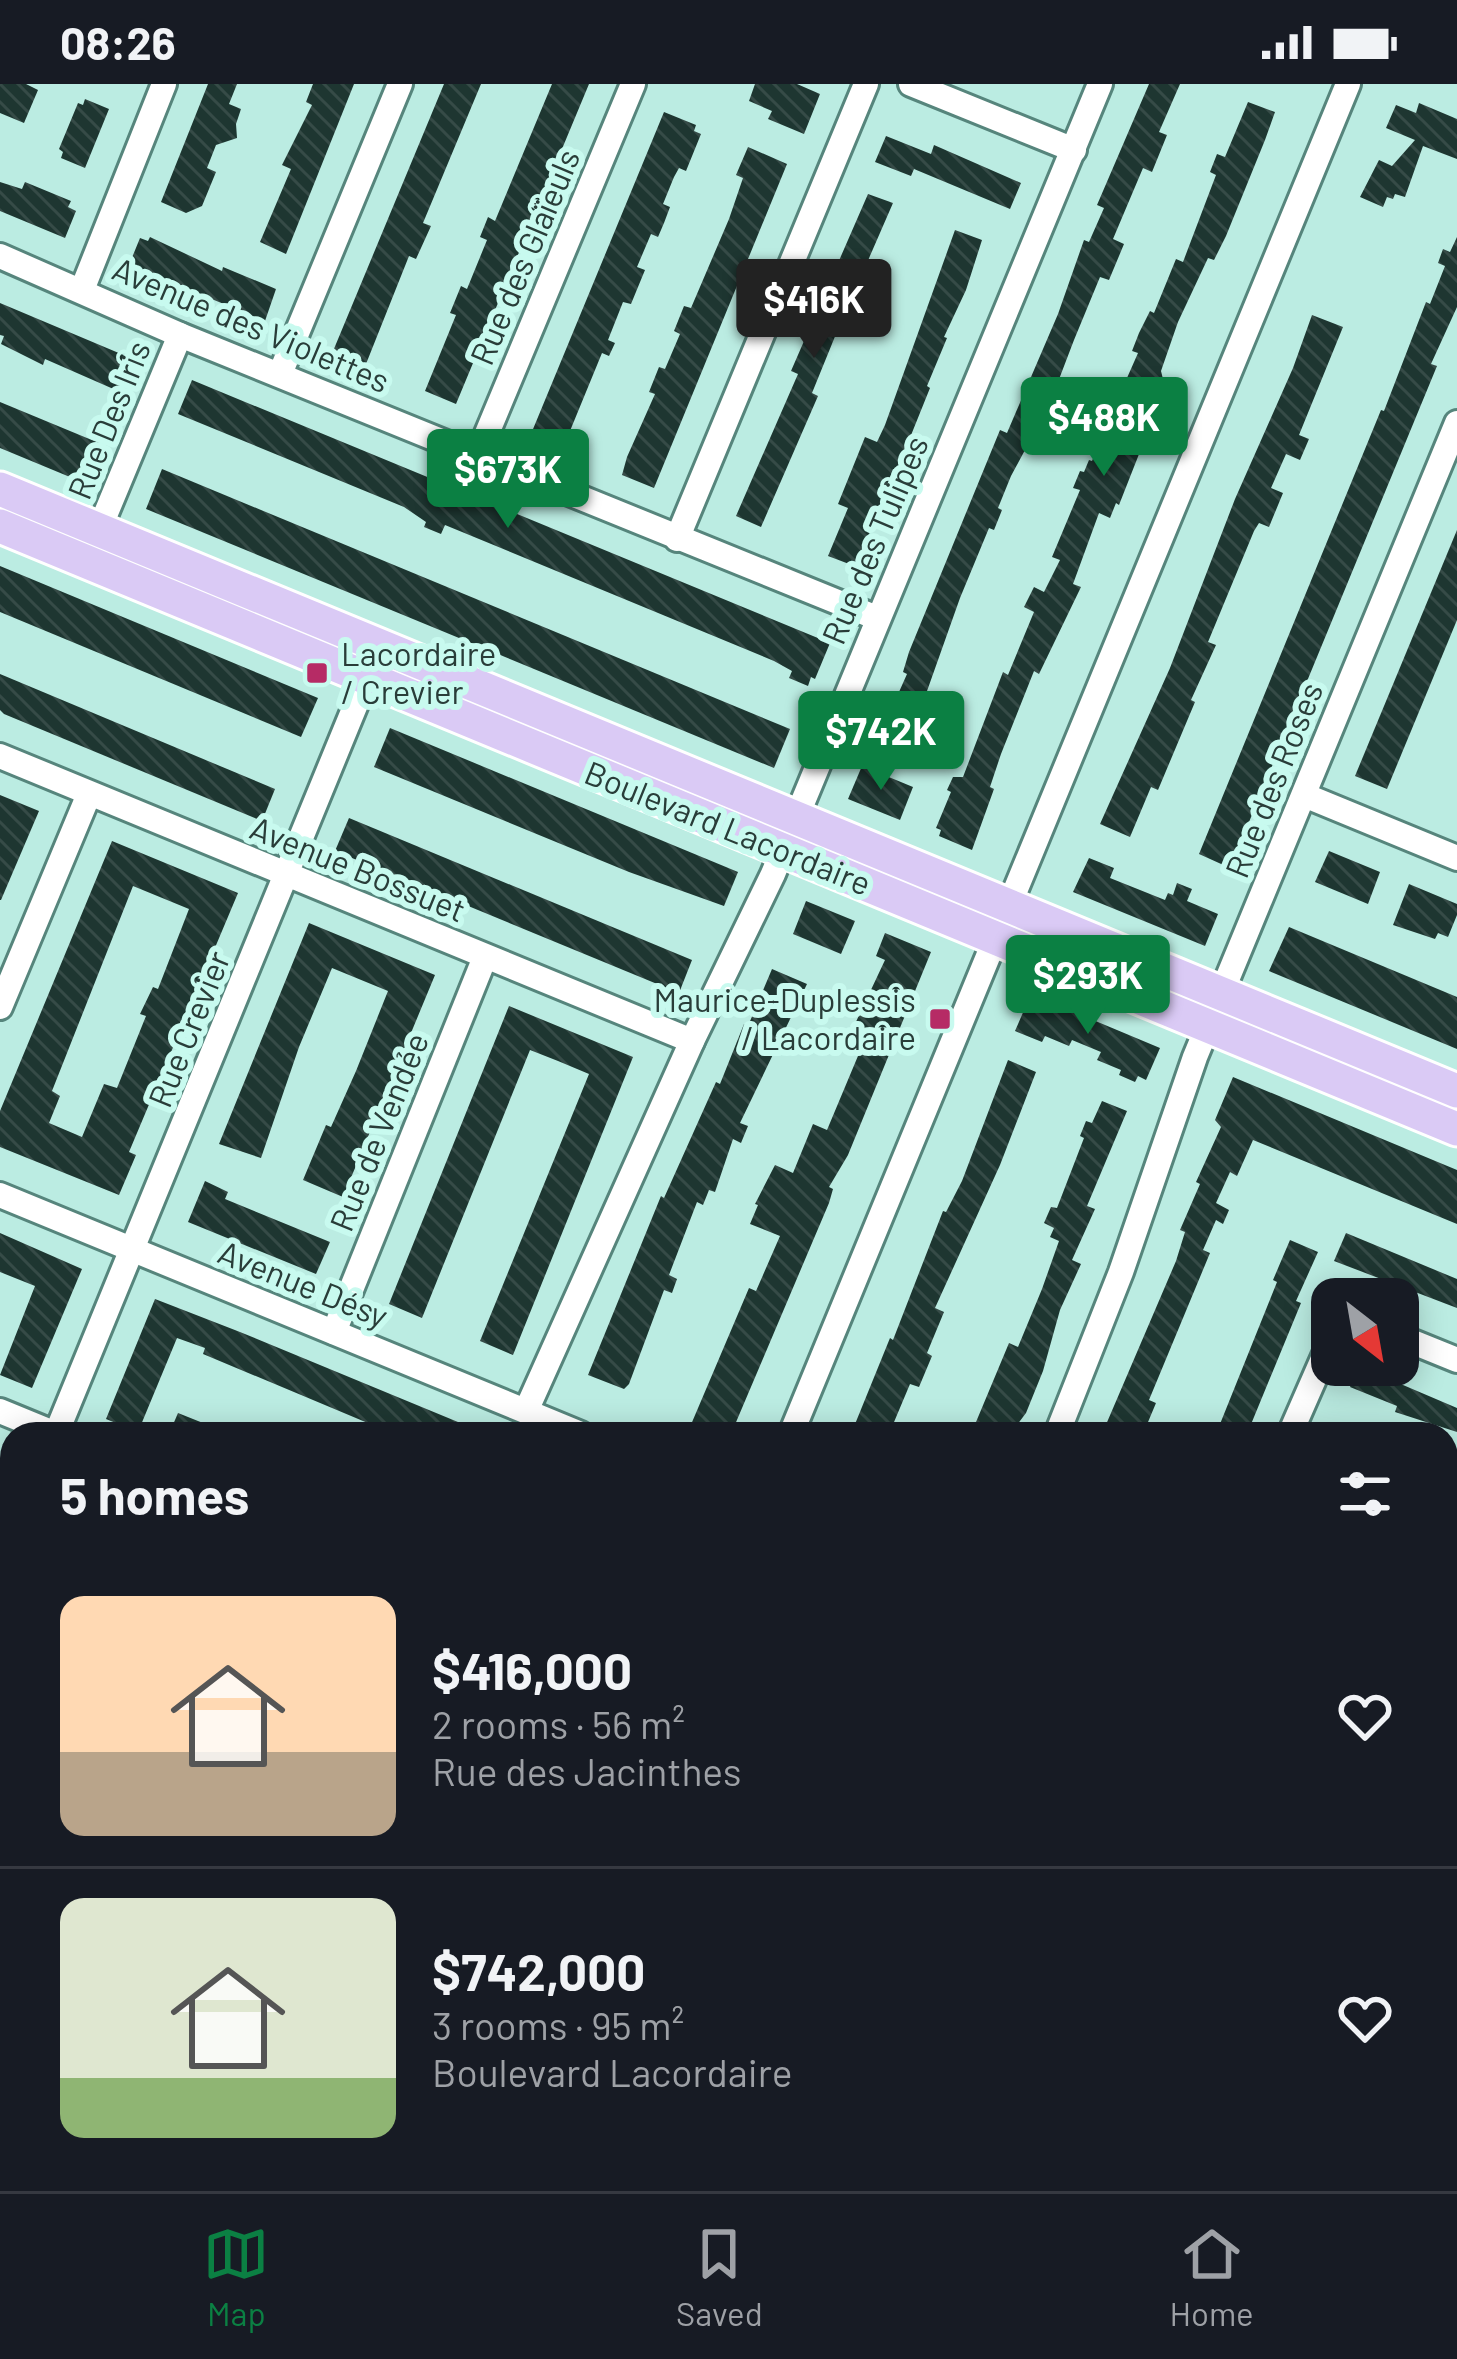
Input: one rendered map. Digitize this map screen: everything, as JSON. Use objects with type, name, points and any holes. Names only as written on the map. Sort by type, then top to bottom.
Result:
[{"type":"main road","name":"Boulevard Lacordaire","points":[[0,489],[1457,1091]]},
{"type":"main road","name":"Boulevard Lacordaire","points":[[0,526],[1457,1129]]},
{"type":"street","points":[[82,290],[162,90],[134,84]]},
{"type":"street","points":[[280,374],[400,84]]},
{"type":"street","name":"Rue des Glaïeuls","points":[[478,455],[633,84]]},
{"type":"street","points":[[677,539],[866,84]]},
{"type":"street","points":[[910,84],[1074,150]]},
{"type":"street","name":"Rue des Tulipes","points":[[526,1412],[796,819],[1100,84]]},
{"type":"street","points":[[795,1422],[1348,84]]},
{"type":"street","name":"Avenue des Violettes","points":[[0,256],[179,334],[877,618]]},
{"type":"street","name":"Rue Des Iris","points":[[99,530],[179,334]]},
{"type":"street","name":"Rue des Roses","points":[[1062,1422],[1208,1027],[1457,424]]},
{"type":"street","name":"Rue Crevier","points":[[61,1422],[379,647]]},
{"type":"street","name":"Avenue Bossuet","points":[[0,756],[692,1041]]},
{"type":"street","points":[[0,1007],[89,794]]},
{"type":"street","points":[[1304,795],[1457,858]]},
{"type":"street","name":"Rue de Vendée","points":[[334,1332],[485,957]]},
{"type":"street","name":"Avenue Désy","points":[[0,1195],[551,1422]]},
{"type":"street","points":[[1419,1345],[1457,1360]]},
{"type":"street","points":[[1295,1422],[1311,1386]]},
{"type":"building","points":[[0,84],[26,84],[38,90],[24,123],[0,113]]},
{"type":"building","points":[[208,84],[237,84],[229,104],[241,109],[237,138],[216,145],[207,168],[216,172],[202,206],[186,213],[161,202]]},
{"type":"building","points":[[313,84],[354,84],[286,254],[260,242],[291,169],[282,165],[312,105],[306,102]]},
{"type":"building","points":[[444,84],[481,84],[423,223],[431,226],[416,259],[409,256],[364,369],[331,356]]},
{"type":"building","points":[[552,84],[589,84],[456,404],[425,391],[456,315],[450,313],[461,286],[467,289],[487,240],[480,237],[488,217],[495,221]]},
{"type":"building","points":[[755,84],[797,84],[820,94],[804,134],[768,119],[772,111],[749,101]]},
{"type":"building","points":[[1149,84],[1180,84],[1159,132],[1167,135],[1152,172],[1143,168],[1113,239],[1124,244],[1109,280],[1100,277],[1074,340],[1053,395],[1063,399],[1056,415],[1046,411],[1011,476],[994,530],[989,528],[960,598],[910,739],[883,728],[907,674],[903,672],[909,652],[1000,430],[1007,433],[1084,240],[1089,242],[1104,208],[1097,205]]},
{"type":"building","points":[[85,99],[109,109],[85,168],[61,158],[59,149],[78,103],[83,105]]},
{"type":"building","points":[[1248,102],[1275,112],[1265,140],[1226,236],[1214,260],[1208,258],[1178,322],[1161,371],[1164,383],[1119,505],[1116,503],[1110,518],[1099,513],[1073,584],[1081,587],[1039,674],[1034,671],[1001,754],[972,850],[939,836],[941,830],[936,828],[951,792],[947,790],[953,777],[963,777],[1003,672],[1008,675],[1034,612],[1024,607],[1034,587],[1044,592],[1060,560],[1052,557],[1080,490],[1073,488],[1103,435],[1111,438],[1131,390],[1123,387],[1138,353],[1132,351],[1139,333],[1150,311],[1154,313],[1176,259],[1183,262],[1216,175],[1210,172],[1217,154],[1225,157]]},
{"type":"building","points":[[1419,103],[1457,119],[1457,159],[1423,146],[1405,197],[1387,197],[1383,207],[1360,197],[1379,160],[1392,166],[1415,140],[1386,128],[1396,105],[1416,113]]},
{"type":"building","points":[[664,112],[696,125],[694,131],[701,134],[686,171],[679,168],[674,177],[663,204],[670,207],[664,223],[658,237],[651,234],[637,267],[645,270],[631,304],[623,302],[608,340],[615,343],[609,356],[602,353],[563,448],[531,434]]},
{"type":"building","points":[[886,136],[931,154],[934,145],[1021,183],[1010,209],[914,169],[911,176],[875,162]]},
{"type":"building","points":[[748,147],[787,164],[654,488],[622,475],[655,394],[649,392],[659,367],[665,369],[680,334],[674,331],[684,306],[691,308],[729,219],[743,178],[736,175]]},
{"type":"building","points":[[0,182],[22,189],[25,182],[71,201],[68,207],[76,211],[65,238],[0,211]]},
{"type":"building","points":[[868,194],[893,203],[761,527],[736,516],[798,374],[791,371]]},
{"type":"building","points":[[955,230],[982,240],[944,337],[930,388],[897,470],[893,469],[857,567],[828,556],[848,508],[838,504],[865,437],[877,442],[885,425]]},
{"type":"building","points":[[150,237],[222,271],[223,267],[276,289],[265,321],[129,265],[140,238],[148,241]]},
{"type":"building","points":[[1457,237],[1457,307],[1431,364],[1437,366],[1230,868],[1199,854],[1426,302],[1430,304],[1445,266],[1438,263],[1443,249],[1450,252]]},
{"type":"building","points":[[0,303],[133,359],[122,386],[118,391],[45,359],[43,365],[1,344]]},
{"type":"building","points":[[1312,315],[1343,327],[1299,435],[1309,439],[1300,460],[1286,454],[1271,488],[1283,493],[1269,527],[1259,523],[1254,531],[1208,642],[1216,645],[1191,700],[1195,702],[1158,790],[1151,787],[1130,837],[1100,824],[1170,668]]},
{"type":"building","points":[[192,380],[830,643],[815,679],[811,677],[808,686],[789,678],[792,671],[774,661],[445,525],[441,534],[424,527],[426,522],[404,507],[178,414]]},
{"type":"building","points":[[0,402],[99,443],[82,482],[0,448]]},
{"type":"building","points":[[162,469],[790,729],[774,768],[146,509]]},
{"type":"building","points":[[1457,530],[1457,620],[1387,789],[1355,776]]},
{"type":"building","points":[[0,566],[318,698],[301,737],[0,612]]},
{"type":"building","points":[[0,674],[275,789],[262,821],[4,714]]},
{"type":"building","points":[[390,728],[738,872],[724,906],[374,767]]},
{"type":"building","points":[[862,766],[913,787],[900,820],[848,799]]},
{"type":"building","points":[[0,795],[39,811],[1,900],[0,900]]},
{"type":"building","points":[[349,818],[692,960],[679,993],[335,851]]},
{"type":"building","points":[[112,841],[238,893],[129,1152],[136,1155],[119,1195],[0,1147],[0,1111]],"holes":[[[133,886],[189,909],[158,989],[153,987],[140,1014],[146,1016],[117,1088],[104,1084],[82,1137],[49,1123],[60,1096],[52,1091]]]},
{"type":"building","points":[[1329,851],[1380,872],[1368,904],[1315,882]]},
{"type":"building","points":[[1089,858],[1114,868],[1110,878],[1165,900],[1168,893],[1173,895],[1177,883],[1192,889],[1187,901],[1218,914],[1205,946],[1073,892]]},
{"type":"building","points":[[1409,884],[1457,904],[1448,937],[1438,933],[1435,939],[1393,925]]},
{"type":"building","points":[[806,901],[855,921],[841,954],[793,934]]},
{"type":"building","points":[[309,923],[435,975],[343,1197],[303,1180],[326,1125],[331,1127],[388,991],[332,968],[261,1158],[219,1144]]},
{"type":"building","points":[[1289,927],[1457,997],[1457,1049],[1269,971]]},
{"type":"building","points":[[885,933],[931,952],[848,1155],[829,1187],[833,1189],[829,1203],[736,1422],[692,1422],[749,1288],[756,1291],[780,1236],[750,1224],[755,1204],[775,1165],[793,1173],[813,1124],[827,1130],[868,1032],[854,1026],[885,960],[876,956]]},
{"type":"building","points":[[772,969],[807,984],[740,1123],[748,1126],[741,1143],[733,1139],[715,1192],[709,1190],[703,1205],[697,1202],[669,1275],[677,1279],[672,1293],[664,1290],[629,1384],[624,1389],[588,1375],[661,1196],[664,1198],[716,1082],[720,1084]]},
{"type":"building","points":[[1031,994],[1160,1048],[1146,1080],[1138,1076],[1135,1082],[1119,1075],[1121,1070],[1097,1060],[1101,1052],[1072,1040],[1069,1046],[1045,1036],[1042,1042],[1015,1031]]},
{"type":"building","points":[[509,1006],[633,1057],[513,1355],[480,1341],[589,1074],[558,1061],[530,1050],[422,1318],[389,1304]]},
{"type":"building","points":[[1008,1060],[1036,1072],[935,1308],[944,1312],[919,1387],[910,1384],[894,1422],[856,1422],[943,1211],[962,1181]]},
{"type":"building","points":[[1233,1077],[1457,1170],[1457,1224],[1253,1140],[1237,1176],[1230,1172],[1216,1203],[1229,1210],[1223,1224],[1216,1220],[1203,1250],[1210,1253],[1149,1400],[1156,1403],[1148,1422],[1107,1422],[1176,1261],[1185,1232],[1180,1230],[1200,1184],[1196,1182],[1221,1127],[1215,1120]]},
{"type":"building","points":[[1102,1101],[1127,1111],[1087,1206],[1095,1209],[1072,1260],[1081,1264],[1060,1310],[1043,1371],[1019,1422],[976,1422],[1009,1343],[1018,1347],[1042,1289],[1059,1241],[1050,1237],[1054,1228],[1044,1223],[1051,1207],[1057,1208],[1086,1121],[1092,1123]]},
{"type":"building","points":[[205,1181],[228,1192],[225,1199],[330,1242],[316,1274],[188,1222]]},
{"type":"building","points":[[0,1233],[82,1269],[32,1388],[0,1375],[35,1286],[0,1272]]},
{"type":"building","points":[[1346,1233],[1457,1279],[1457,1308],[1419,1293],[1419,1278],[1378,1278],[1334,1261]]},
{"type":"building","points":[[1290,1240],[1318,1252],[1252,1422],[1221,1422],[1277,1282],[1273,1280]]},
{"type":"building","points":[[155,1299],[458,1422],[365,1422],[203,1354],[205,1348],[177,1338],[142,1422],[106,1419]]},
{"type":"building","points":[[1350,1386],[1405,1386],[1457,1408],[1457,1422],[1426,1422],[1395,1412],[1397,1406]]},
{"type":"building","points":[[178,1413],[200,1422],[174,1422]]},
{"type":"place","name":"Lacordaire / Crevier","points":[[317,673]]},
{"type":"place","name":"Maurice-Duplessis / Lacordaire","points":[[940,1019]]}]
